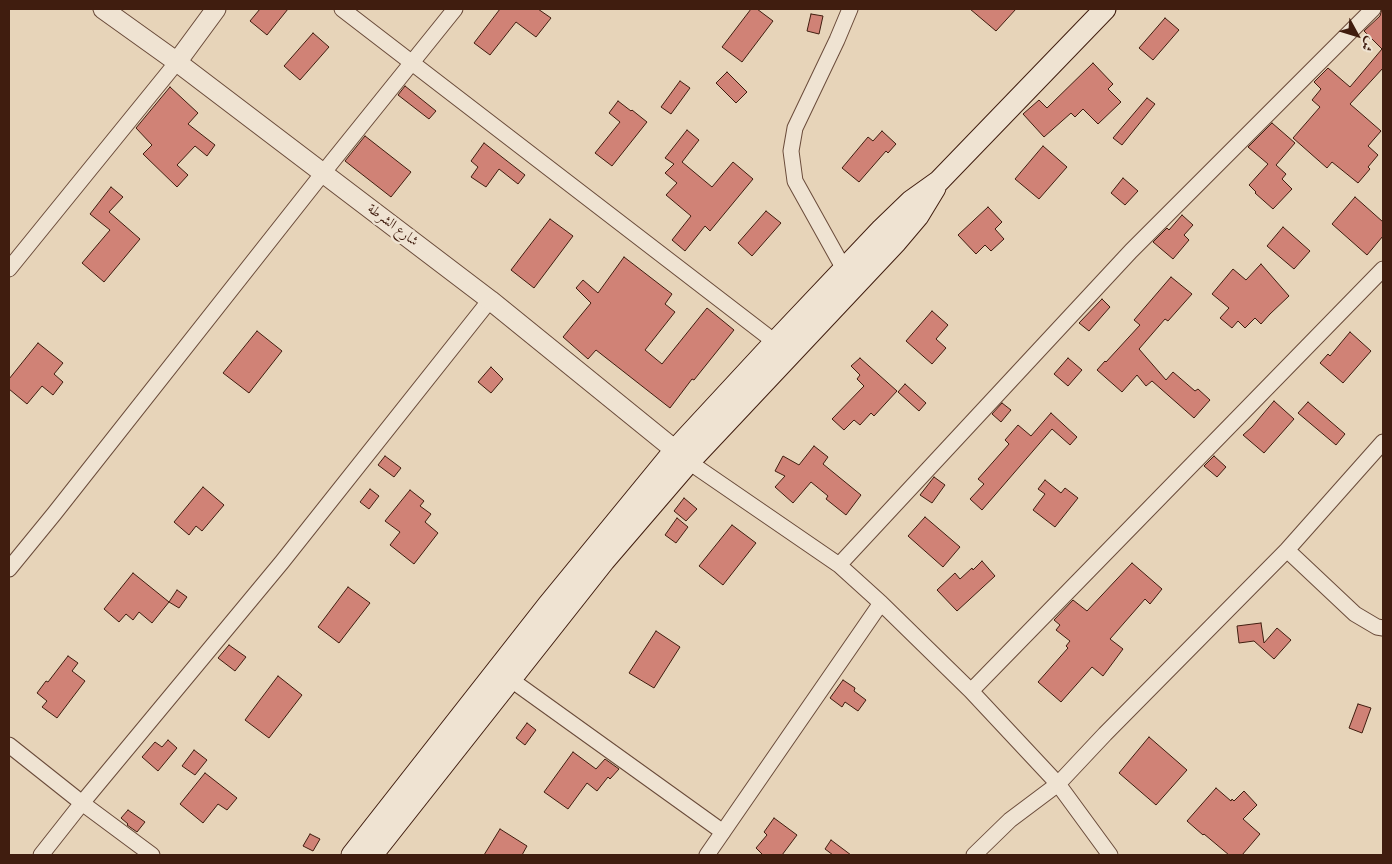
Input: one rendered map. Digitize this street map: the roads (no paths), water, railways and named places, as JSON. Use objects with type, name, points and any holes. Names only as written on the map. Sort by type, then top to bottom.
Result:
[{"type":"main road","points":[[372,855],[604,561],[682,456],[775,342],[896,215],[911,201],[939,181],[1105,9]]},
{"type":"main road","points":[[352,855],[548,605],[682,456],[901,236],[918,216],[939,181]]},
{"type":"street","name":"شارع الشرطة","points":[[103,9],[177,62],[490,300],[682,456]]},
{"type":"street","points":[[9,269],[177,62],[216,9]]},
{"type":"street","points":[[342,9],[775,342]]},
{"type":"street","points":[[9,569],[455,9]]},
{"type":"street","points":[[844,269],[795,182],[791,151],[795,128],[850,9]]},
{"type":"street","points":[[839,565],[1132,251],[1373,9]]},
{"type":"street","points":[[971,691],[1383,269]]},
{"type":"street","points":[[41,855],[282,562],[490,300]]},
{"type":"street","points":[[974,855],[1010,820],[1058,784],[1287,550],[1383,442]]},
{"type":"street","points":[[682,456],[839,565],[881,603],[971,691],[1058,784],[1110,855]]},
{"type":"street","points":[[1287,550],[1355,614],[1383,628]]},
{"type":"street","points":[[707,855],[881,603]]},
{"type":"street","points":[[510,679],[723,832]]},
{"type":"street","points":[[9,745],[152,855]]}]
